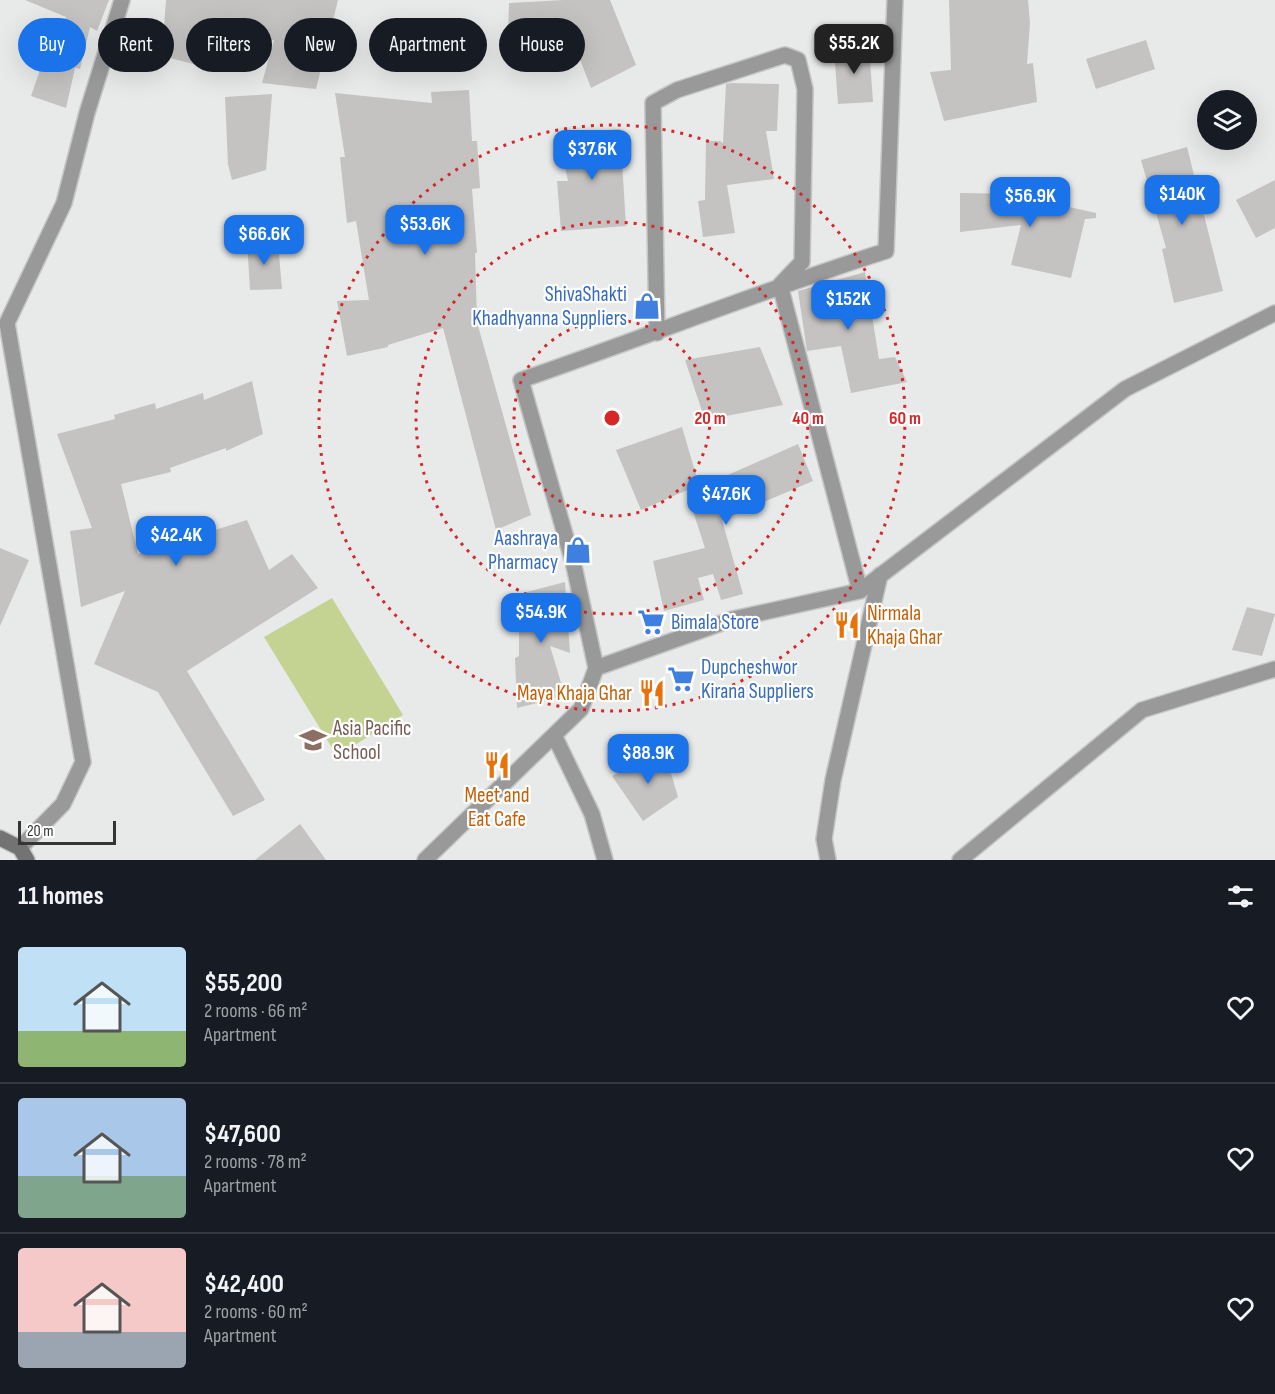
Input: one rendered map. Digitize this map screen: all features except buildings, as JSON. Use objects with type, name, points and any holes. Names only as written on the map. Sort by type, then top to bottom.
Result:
[{"type":"main road","points":[[0,837],[24,854]]},
{"type":"street","points":[[24,854],[63,804],[83,762],[7,323],[64,203],[87,113],[122,0]]},
{"type":"street","points":[[425,860],[581,709],[596,668],[574,566],[521,380],[657,333],[780,285],[886,251],[895,0]]},
{"type":"street","points":[[657,333],[653,103],[677,90],[785,55],[798,60],[805,89],[803,249],[802,262],[780,285]]},
{"type":"street","points":[[780,285],[860,591]]},
{"type":"street","points":[[596,668],[733,619],[860,591],[1125,389],[1275,313]]},
{"type":"street","points":[[828,860],[824,839],[833,780],[880,575]]},
{"type":"street","points":[[960,860],[1142,710],[1275,669]]},
{"type":"street","points":[[554,735],[592,814],[605,860]]},
{"type":"green space","points":[[332,598],[403,715],[337,756],[264,637]]},
{"type":"place","name":"ShivaShakti Khadhyanna Suppliers","points":[[647,306]]},
{"type":"place","name":"Aashraya Pharmacy","points":[[578,550]]},
{"type":"place","name":"Bimala Store","points":[[651,622]]},
{"type":"place","name":"Nirmala Khaja Ghar","points":[[847,625]]},
{"type":"place","name":"Dupcheshwor Kirana Suppliers","points":[[681,679]]},
{"type":"place","name":"Maya Khaja Ghar","points":[[652,693]]},
{"type":"place","name":"Asia Pacific School","points":[[313,740]]},
{"type":"place","name":"Meet and Eat Cafe","points":[[497,765]]}]
